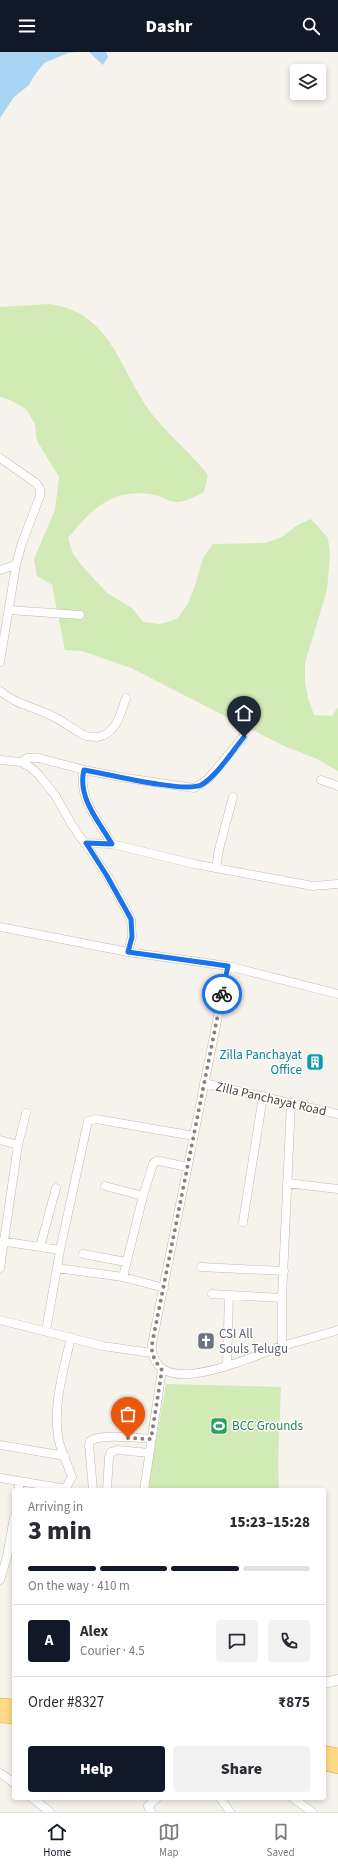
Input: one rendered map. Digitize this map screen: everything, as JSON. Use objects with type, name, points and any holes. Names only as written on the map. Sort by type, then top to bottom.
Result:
[{"type":"highway","points":[[0,1705],[12,1706]]},
{"type":"highway","points":[[0,1716],[12,1718]]},
{"type":"highway","points":[[326,1752],[338,1755]]},
{"type":"highway","points":[[326,1764],[338,1767]]},
{"type":"street","points":[[0,458],[36,483],[40,489],[38,503],[22,542],[16,565],[0,662]]},
{"type":"street","points":[[0,570],[16,565]]},
{"type":"street","points":[[9,610],[80,615]]},
{"type":"street","points":[[0,691],[9,698],[27,707],[50,714],[83,735],[92,738],[109,733],[115,727],[126,698]]},
{"type":"street","points":[[21,762],[27,758],[38,758],[84,770],[194,788],[208,779],[244,737]]},
{"type":"street","points":[[0,760],[21,762],[34,771],[45,782],[86,843],[107,876],[131,919],[132,937],[128,952]]},
{"type":"street","points":[[84,770],[82,777],[84,796],[112,844]]},
{"type":"street","points":[[321,780],[338,786]]},
{"type":"street","points":[[216,868],[219,849],[233,797]]},
{"type":"street","points":[[86,843],[112,844],[194,864],[313,886],[338,884]]},
{"type":"street","points":[[0,927],[128,952],[228,966],[338,994]]},
{"type":"street","points":[[228,966],[152,1344],[152,1353],[162,1370],[172,1373],[190,1374],[227,1365],[282,1346],[338,1330]]},
{"type":"street","name":"Zilla Panchayat Road","points":[[204,1083],[338,1114]]},
{"type":"street","points":[[243,1222],[263,1096]]},
{"type":"street","points":[[282,1346],[282,1298],[291,1103]]},
{"type":"street","points":[[0,1268],[2,1241],[18,1145],[26,1113]]},
{"type":"street","points":[[46,1331],[60,1250],[88,1121],[96,1119],[194,1136]]},
{"type":"street","points":[[0,1140],[18,1145]]},
{"type":"street","points":[[123,1278],[151,1168],[156,1161],[187,1167]]},
{"type":"street","points":[[287,1183],[338,1188]]},
{"type":"street","points":[[105,1186],[143,1196]]},
{"type":"street","points":[[40,1247],[56,1188]]},
{"type":"street","points":[[2,1241],[60,1250]]},
{"type":"street","points":[[83,1254],[126,1262]]},
{"type":"street","points":[[201,1267],[284,1271]]},
{"type":"street","points":[[57,1268],[123,1278],[164,1288]]},
{"type":"street","points":[[212,1294],[282,1298]]},
{"type":"street","points":[[227,1365],[229,1294]]},
{"type":"street","points":[[0,1320],[127,1350],[152,1353]]},
{"type":"street","points":[[0,1478],[19,1486],[66,1488],[72,1477],[58,1436],[58,1408],[61,1381],[71,1337]]},
{"type":"street","points":[[144,1488],[162,1370]]},
{"type":"street","points":[[93,1488],[89,1445],[90,1441],[98,1438],[116,1437],[151,1439]]},
{"type":"street","points":[[0,1445],[65,1456]]},
{"type":"street","points":[[107,1488],[109,1457],[111,1452],[118,1450],[149,1453]]},
{"type":"street","points":[[0,1580],[2,1567],[10,1557],[12,1537]]},
{"type":"street","points":[[326,1683],[338,1680]]},
{"type":"street","points":[[0,1773],[12,1782]]},
{"type":"street","points":[[38,1800],[50,1812]]},
{"type":"street","points":[[151,1812],[148,1806],[155,1800]]},
{"type":"street","points":[[221,1800],[230,1812]]},
{"type":"street","points":[[296,1800],[312,1812]]},
{"type":"green space","points":[[49,304],[70,309],[87,318],[101,331],[122,362],[152,414],[208,475],[204,492],[187,500],[174,502],[155,495],[140,493],[127,494],[105,502],[95,509],[77,527],[68,538],[73,554],[107,593],[132,608],[143,622],[160,624],[177,619],[187,605],[194,589],[203,558],[213,544],[265,543],[282,537],[296,526],[311,519],[328,538],[330,556],[327,590],[305,663],[305,681],[308,698],[314,715],[332,716],[338,707],[338,771],[317,759],[284,746],[131,668],[82,651],[65,650],[52,585],[37,576],[34,559],[55,510],[59,477],[37,441],[35,424],[26,409],[10,400],[0,397],[0,307]]},
{"type":"green space","name":"BCC Grounds","points":[[166,1384],[281,1387],[278,1464],[279,1488],[147,1488]]},
{"type":"water","points":[[0,52],[78,52],[68,53],[44,63],[29,85],[14,97],[0,118]]},
{"type":"water","points":[[89,52],[106,52],[108,57],[103,65]]},
{"type":"way so far","points":[[128,1438],[151,1439],[155,1421],[162,1370],[152,1353],[152,1344],[222,994]]},
{"type":"place","name":"Zilla Panchayat Office","points":[[315,1062]]},
{"type":"place","name":"CSI All Souls Telugu","points":[[206,1341]]},
{"type":"place","name":"BCC Grounds","points":[[219,1426]]},
{"type":"route","points":[[222,994],[228,966],[128,952],[132,937],[131,919],[107,876],[86,843],[112,844],[84,796],[82,777],[84,770],[194,788],[203,784],[208,779],[244,737]]}]
